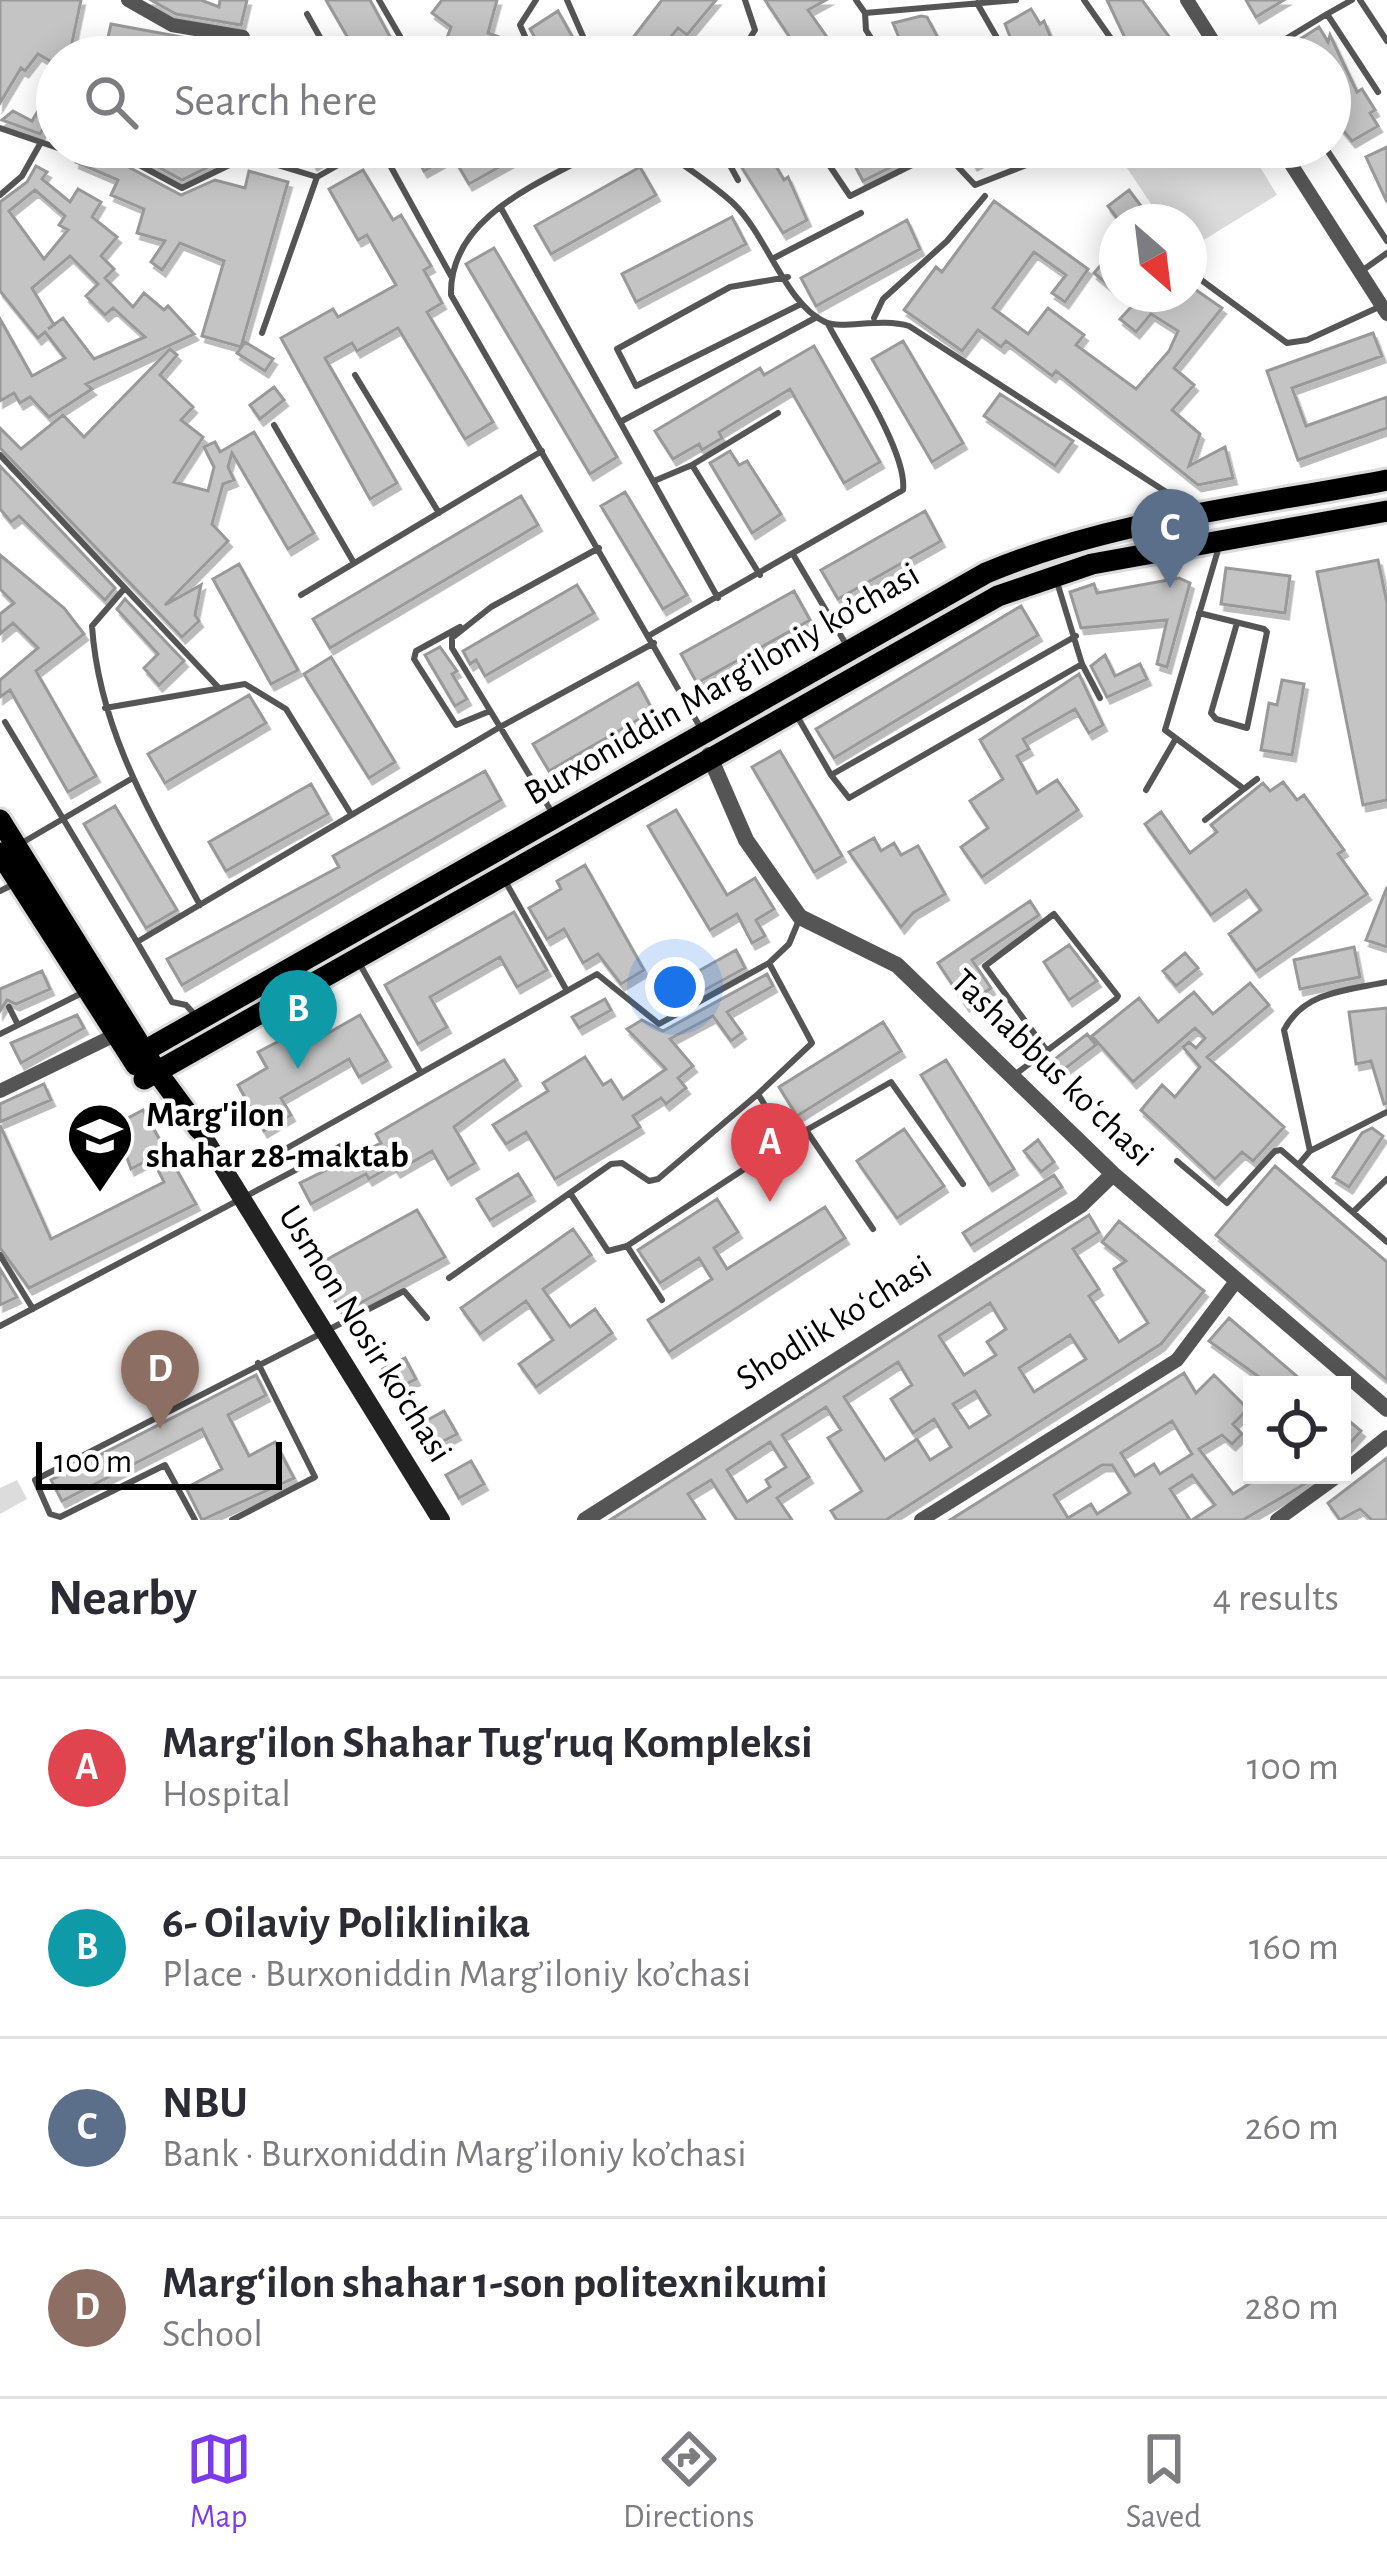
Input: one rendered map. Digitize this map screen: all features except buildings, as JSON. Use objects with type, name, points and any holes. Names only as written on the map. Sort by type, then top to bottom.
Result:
[{"type":"main road","name":"Burxoniddin Marg’iloniy ko’chasi","points":[[138,1054],[986,573],[1040,550],[1387,480]]},
{"type":"main road","name":"Burxoniddin Marg’iloniy ko’chasi","points":[[150,1075],[709,755],[998,596],[1054,573],[1387,511]]},
{"type":"main road","points":[[702,730],[709,755]]},
{"type":"main road","name":"Usmon Nosir ko‘chasi","points":[[0,820],[8,849],[9,886],[123,1030]]},
{"type":"main road","name":"Usmon Nosir ko‘chasi","points":[[8,849],[150,1075],[199,1130],[441,1520]]},
{"type":"street","points":[[128,0],[172,25],[237,36]]},
{"type":"street","points":[[1187,0],[1209,36]]},
{"type":"street","points":[[1293,168],[1384,310]]},
{"type":"street","name":"Tashabbus koʻchasi","points":[[709,755],[746,840],[800,917],[897,965],[1113,1174],[1387,1408]]},
{"type":"street","points":[[2,1085],[123,1030]]},
{"type":"street","name":"Shodlik koʻchasi","points":[[585,1520],[1081,1205],[1113,1174]]},
{"type":"street","points":[[921,1520],[1178,1360],[1237,1280]]},
{"type":"street","points":[[1351,1466],[1387,1437]]},
{"type":"street","points":[[1276,1520],[1327,1484]]},
{"type":"lane","points":[[379,0],[400,36]]},
{"type":"lane","points":[[525,36],[520,25],[536,0]]},
{"type":"lane","points":[[566,0],[582,36]]},
{"type":"lane","points":[[745,0],[754,30],[751,36]]},
{"type":"lane","points":[[856,0],[865,13],[870,36]]},
{"type":"lane","points":[[865,13],[1016,0]]},
{"type":"lane","points":[[1084,0],[1109,36]]},
{"type":"lane","points":[[1291,36],[1356,0],[1387,41]]},
{"type":"lane","points":[[977,1],[996,36]]},
{"type":"lane","points":[[307,14],[319,36]]},
{"type":"lane","points":[[1327,14],[1341,36]]},
{"type":"lane","points":[[1351,51],[1378,92]]},
{"type":"lane","points":[[0,128],[36,142]]},
{"type":"lane","points":[[0,195],[22,176],[36,151]]},
{"type":"lane","points":[[141,168],[182,188],[223,168]]},
{"type":"lane","points":[[287,168],[317,177]]},
{"type":"lane","points":[[262,333],[317,177],[333,168]]},
{"type":"lane","points":[[392,168],[451,276],[452,295],[461,316],[702,730]]},
{"type":"lane","points":[[451,276],[479,220],[569,168]]},
{"type":"lane","points":[[137,942],[896,498],[904,481],[828,323],[799,305],[788,277],[735,205],[687,168]]},
{"type":"lane","points":[[731,168],[737,180]]},
{"type":"lane","points":[[831,168],[850,196],[904,168]]},
{"type":"lane","points":[[960,168],[975,185],[1016,168]]},
{"type":"lane","points":[[1339,168],[1387,241]]},
{"type":"lane","points":[[874,318],[884,299],[947,241],[985,196]]},
{"type":"lane","points":[[501,208],[718,598]]},
{"type":"lane","points":[[774,258],[861,213]]},
{"type":"lane","points":[[1360,272],[1387,254]]},
{"type":"lane","points":[[788,277],[730,287],[617,349],[636,386],[799,305]]},
{"type":"lane","points":[[1207,284],[1287,343],[1384,310]]},
{"type":"lane","points":[[620,422],[817,316]]},
{"type":"lane","points":[[828,323],[874,318],[908,326],[1202,515]]},
{"type":"lane","points":[[355,375],[439,513]]},
{"type":"lane","points":[[653,482],[692,465],[778,413]]},
{"type":"lane","points":[[274,425],[354,563]]},
{"type":"lane","points":[[301,596],[542,451]]},
{"type":"lane","points":[[0,455],[218,687]]},
{"type":"lane","points":[[692,465],[760,574]]},
{"type":"lane","points":[[1221,540],[1165,730],[1244,789]]},
{"type":"lane","points":[[490,711],[456,725],[413,659],[416,651],[599,548]]},
{"type":"lane","points":[[794,556],[848,649]]},
{"type":"lane","points":[[1054,573],[1082,664],[1100,698]]},
{"type":"lane","points":[[124,589],[92,626],[105,708],[131,778],[200,905]]},
{"type":"lane","points":[[1199,614],[1237,623],[1268,636],[1247,728],[1216,719],[1211,713],[1237,623]]},
{"type":"lane","points":[[468,623],[452,638],[452,647],[554,817]]},
{"type":"lane","points":[[831,775],[1076,636]]},
{"type":"lane","points":[[793,708],[849,798],[1082,664]]},
{"type":"lane","points":[[105,708],[244,684],[286,709],[351,814]]},
{"type":"lane","points":[[5,722],[172,1002],[186,1005],[200,1020]]},
{"type":"lane","points":[[1146,790],[1175,740]]},
{"type":"lane","points":[[8,849],[131,778]]},
{"type":"lane","points":[[1205,820],[1257,779]]},
{"type":"lane","points":[[502,874],[567,991]]},
{"type":"lane","points":[[1012,1077],[1047,1051],[1118,996],[1054,914],[986,966],[1047,1051]]},
{"type":"lane","points":[[280,1152],[601,974],[659,1024],[770,963],[789,944],[800,917]]},
{"type":"lane","points":[[356,958],[421,1073]]},
{"type":"lane","points":[[449,1278],[618,1162],[653,1181],[812,1043],[770,963]]},
{"type":"lane","points":[[1310,1151],[1284,1030],[1293,1013],[1313,998],[1387,982]]},
{"type":"lane","points":[[0,1034],[89,990]]},
{"type":"lane","points":[[9,1007],[18,1025]]},
{"type":"lane","points":[[571,1192],[608,1252],[627,1246],[787,1141],[890,1082],[963,1184]]},
{"type":"lane","points":[[758,1094],[787,1141]]},
{"type":"lane","points":[[1298,1165],[1310,1151],[1387,1112]]},
{"type":"lane","points":[[806,1130],[873,1229]]},
{"type":"lane","points":[[0,1326],[340,1146]]},
{"type":"lane","points":[[1177,1161],[1227,1203],[1274,1150],[1387,1242]]},
{"type":"lane","points":[[1353,1212],[1387,1179]]},
{"type":"lane","points":[[627,1246],[662,1300]]},
{"type":"lane","points":[[0,1255],[32,1309]]},
{"type":"lane","points":[[195,1520],[165,1465],[60,1517],[50,1514],[35,1480],[404,1291],[427,1318]]},
{"type":"lane","points":[[232,1520],[315,1477],[258,1363]]},
{"type":"shaded area","points":[[1127,168],[1261,168],[1277,195],[1207,238],[1207,204],[1151,204]]},
{"type":"shaded area","points":[[17,1480],[27,1499],[0,1514],[0,1488]]},
{"type":"place","name":"NBU","points":[[1170,588]]},
{"type":"place","name":"6- Oilaviy Poliklinika","points":[[298,1069]]},
{"type":"place","name":"Marg'ilon shahar 28-maktab","points":[[100,1195]]},
{"type":"place","name":"Marg'ilon Shahar Tug'ruq Kompleksi","points":[[770,1202]]},
{"type":"place","name":"Margʻilon shahar 1-son politexnikumi","points":[[160,1429]]}]
